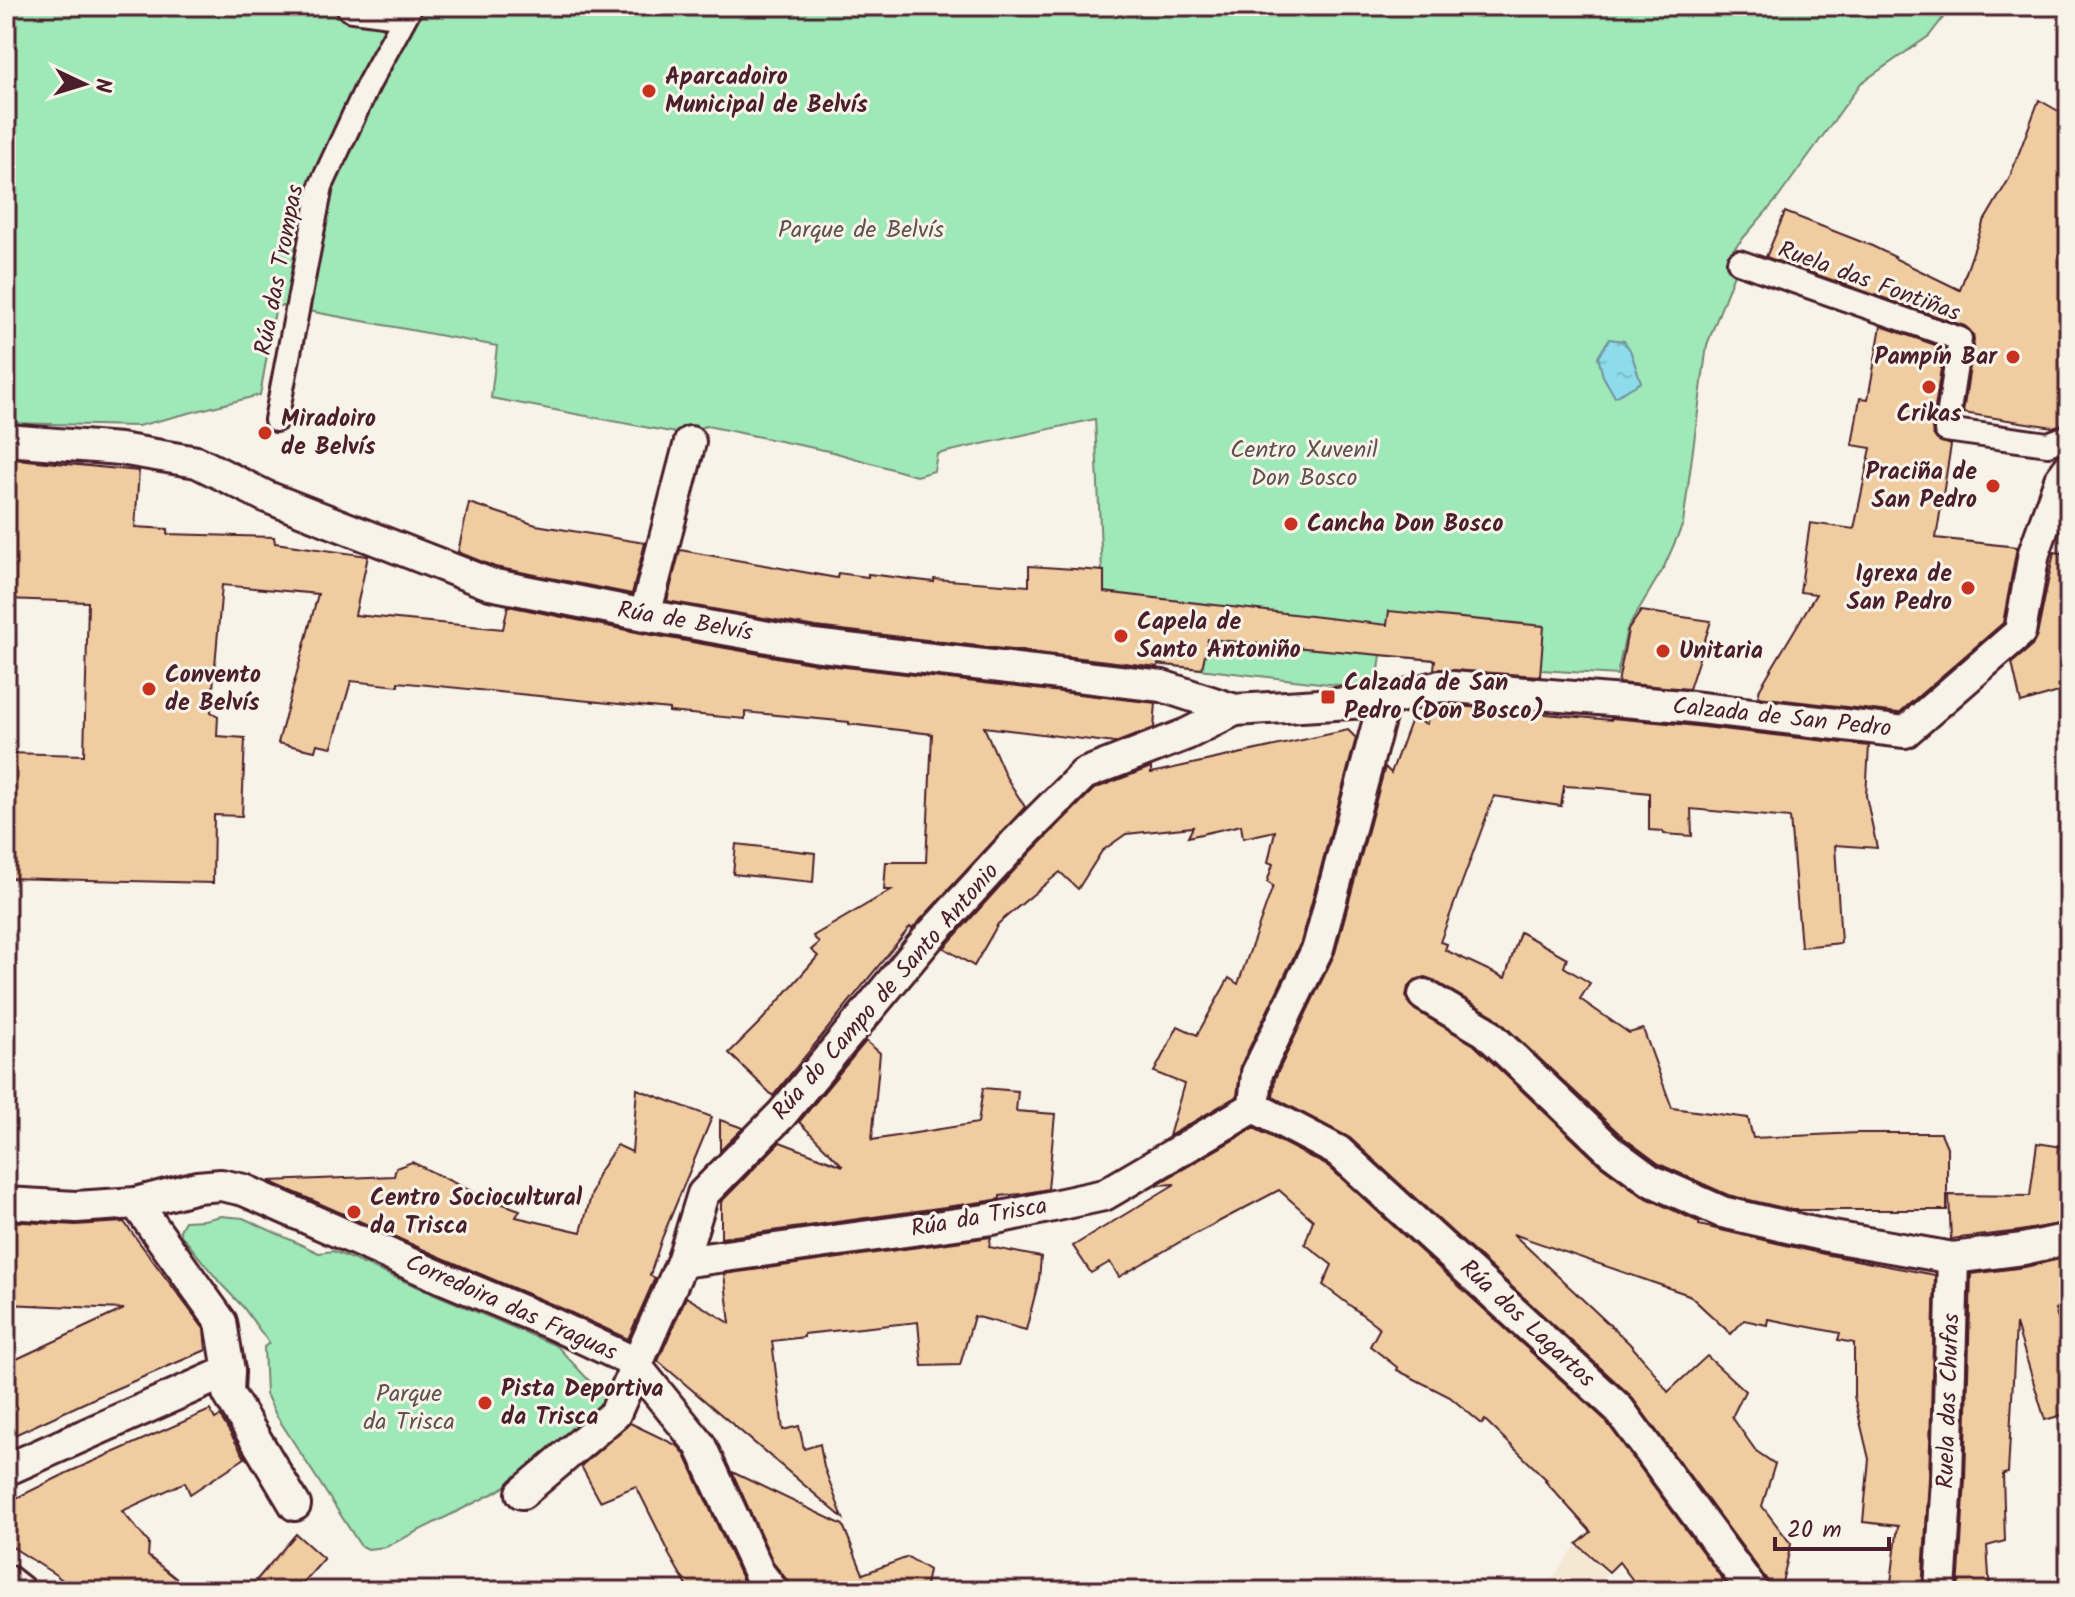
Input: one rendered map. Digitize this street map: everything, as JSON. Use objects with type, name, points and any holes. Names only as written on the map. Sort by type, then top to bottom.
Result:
[{"type":"street","points":[[352,6],[389,11],[408,6]]},
{"type":"street","name":"Rúa das Trompas","points":[[276,420],[321,186],[408,6]]},
{"type":"street","name":"Ruela das Fontiñas","points":[[1739,262],[1960,339],[1946,430],[2048,444],[2069,436]]},
{"type":"street","name":"Rúa de Belvís","points":[[6,440],[120,449],[197,462],[267,497],[490,584],[645,615],[813,645],[1162,686],[1235,710],[1384,701]]},
{"type":"street","points":[[645,615],[690,442]]},
{"type":"street","name":"Calzada de San Pedro","points":[[1384,701],[1440,686],[1683,706],[1905,732],[2020,632],[2034,553],[2060,480],[2069,468]]},
{"type":"street","points":[[1254,1107],[1257,1073],[1318,948],[1384,701]]},
{"type":"street","name":"Rúa do Campo de Santo Antonio","points":[[522,1493],[615,1414],[682,1262],[703,1194],[782,1114],[928,938],[1084,774],[1187,734],[1235,710]]},
{"type":"street","points":[[1424,995],[1485,1031],[1612,1152],[1650,1180],[1722,1212],[1827,1236],[1953,1258],[2023,1249],[2069,1239]]},
{"type":"street","name":"Rúa da Trisca","points":[[682,1262],[992,1219],[1104,1195],[1254,1107]]},
{"type":"street","name":"Rúa dos Lagartos","points":[[1254,1107],[1338,1151],[1618,1408],[1753,1591]]},
{"type":"street","name":"Corredoira das Fraguas","points":[[6,1203],[76,1207],[136,1203],[197,1187],[221,1185],[244,1190],[621,1356],[636,1366],[700,1445],[759,1573],[773,1591]]},
{"type":"street","points":[[136,1203],[221,1322],[229,1371],[228,1393],[295,1505]]},
{"type":"street","name":"Ruela das Chufas","points":[[1940,1591],[1947,1479],[1953,1258]]},
{"type":"street","points":[[6,1470],[229,1371]]},
{"type":"street","points":[[6,1580],[20,1591]]},
{"type":"shaded area","points":[[1576,1545],[1607,1573],[1601,1582],[1610,1591],[1544,1591]]},
{"type":"green space","name":"Parque de Belvís","points":[[6,6],[1952,6],[1929,36],[1861,83],[1778,198],[1732,251],[1738,272],[1734,274],[1707,345],[1683,524],[1664,567],[1627,629],[1617,675],[1381,655],[1377,685],[1355,687],[1138,662],[1104,609],[1095,419],[937,454],[934,471],[916,476],[833,452],[707,426],[676,433],[491,398],[497,346],[276,305],[260,395],[138,426],[6,423]]},
{"type":"green space","name":"Parque da Trisca","points":[[221,1216],[243,1218],[319,1253],[333,1251],[557,1346],[607,1403],[519,1478],[386,1547],[368,1549],[360,1545],[276,1415],[266,1394],[264,1347],[269,1343],[243,1307],[181,1235],[185,1221]]},
{"type":"water","points":[[1609,339],[1624,341],[1641,382],[1615,397],[1603,376],[1598,357]]},
{"type":"building","points":[[2039,100],[2069,117],[2069,422],[2053,427],[1963,413],[1974,340],[1973,334],[1965,326],[1766,257],[1785,212],[1872,246],[1960,290],[1983,223],[2009,179]]},
{"type":"building","points":[[1881,326],[1944,348],[1932,429],[1937,440],[1951,445],[1936,538],[2017,547],[2003,623],[1899,713],[1758,697],[1760,688],[1816,594],[1800,592],[1810,523],[1854,529],[1871,448],[1852,445],[1860,398],[1868,399]]},
{"type":"building","points":[[6,458],[139,471],[135,527],[168,529],[167,534],[274,537],[275,543],[368,556],[355,615],[503,629],[508,606],[810,663],[1156,703],[1154,728],[1115,743],[984,727],[1006,777],[1025,807],[912,929],[910,927],[773,1096],[729,1053],[818,956],[811,950],[819,943],[813,936],[891,890],[884,890],[886,862],[926,862],[932,734],[745,712],[745,719],[398,682],[398,686],[351,681],[332,747],[317,744],[315,751],[278,743],[318,594],[222,585],[211,712],[218,716],[217,736],[245,738],[242,816],[214,815],[213,883],[6,878],[6,753],[84,755],[88,602],[6,599]]},
{"type":"building","points":[[469,503],[536,525],[645,543],[632,594],[495,567],[458,552]]},
{"type":"building","points":[[680,550],[837,578],[838,573],[868,577],[868,574],[934,582],[934,579],[1029,586],[1029,566],[1104,571],[1104,592],[1387,625],[1389,611],[1544,626],[1540,676],[1434,669],[1435,660],[1208,639],[1202,669],[1158,664],[1158,667],[816,627],[667,601]]},
{"type":"building","points":[[2054,552],[2069,554],[2069,689],[2021,703],[2012,663],[2032,646],[2037,636]]},
{"type":"building","name":"Unitaria","points":[[1641,611],[1711,621],[1689,689],[1618,683],[1628,630]]},
{"type":"building","points":[[1458,706],[1678,724],[1869,746],[1866,796],[1877,848],[1835,845],[1841,943],[1801,947],[1790,818],[1691,809],[1692,836],[1664,834],[1663,831],[1649,830],[1649,793],[1564,786],[1561,806],[1494,796],[1440,942],[1447,944],[1445,950],[1505,978],[1520,932],[1567,958],[1564,967],[1590,983],[1580,999],[1629,1033],[1643,1029],[1672,1108],[1748,1118],[1753,1138],[1941,1133],[1947,1147],[1947,1210],[1792,1210],[1728,1195],[1659,1164],[1624,1138],[1494,1016],[1425,977],[1415,980],[1408,987],[1406,996],[1415,1010],[1474,1045],[1600,1165],[1642,1196],[1699,1222],[1699,1225],[1824,1254],[1935,1275],[1922,1591],[1890,1591],[1898,1526],[1863,1522],[1869,1459],[1854,1396],[1854,1343],[1838,1340],[1840,1333],[1768,1319],[1767,1325],[1744,1320],[1731,1334],[1689,1295],[1513,1234],[1629,1343],[1668,1392],[1707,1356],[1745,1391],[1732,1417],[1756,1451],[1775,1464],[1762,1506],[1791,1544],[1780,1591],[1771,1591],[1767,1580],[1630,1395],[1350,1138],[1273,1097],[1275,1078],[1335,953],[1385,767],[1391,773],[1411,719],[1427,724],[1428,712]]},
{"type":"building","points":[[1348,730],[1356,738],[1301,942],[1241,1065],[1237,1096],[1169,1136],[1184,1084],[1154,1072],[1178,1026],[1197,1035],[1229,978],[1238,984],[1273,886],[1267,882],[1273,864],[1268,862],[1275,831],[1243,838],[1241,825],[1188,837],[1193,827],[1126,834],[1102,851],[1078,889],[1060,872],[1006,917],[998,924],[974,966],[944,948],[1030,853],[1094,789],[1151,767],[1151,773]]},
{"type":"building","points":[[736,844],[815,853],[813,882],[733,874]]},
{"type":"building","points":[[866,1041],[880,1053],[872,1140],[978,1123],[983,1088],[1018,1091],[1016,1111],[1055,1114],[1048,1189],[1000,1196],[1000,1199],[989,1201],[721,1238],[721,1202],[780,1142],[843,1166],[799,1122]]},
{"type":"building","points":[[637,1089],[712,1117],[662,1238],[650,1275],[655,1278],[628,1339],[269,1181],[394,1176],[396,1168],[412,1162],[483,1197],[520,1210],[516,1217],[581,1232],[597,1175],[617,1145],[632,1152]]},
{"type":"building","points":[[720,1120],[743,1128],[720,1151]]},
{"type":"building","points":[[1254,1128],[1328,1166],[1605,1420],[1731,1591],[1641,1591],[1619,1562],[1609,1572],[1577,1544],[1591,1532],[1547,1480],[1485,1420],[1482,1424],[1450,1397],[1397,1370],[1370,1346],[1380,1328],[1323,1285],[1332,1265],[1305,1244],[1313,1220],[1279,1190],[1119,1277],[1110,1262],[1091,1273],[1073,1246],[1175,1184],[1156,1185]]},
{"type":"building","points":[[2037,1143],[2069,1148],[2069,1222],[1951,1239],[1949,1195],[2030,1196]]},
{"type":"building","points":[[6,1221],[75,1225],[124,1222],[204,1329],[206,1350],[6,1439],[6,1364],[124,1309],[6,1304]]},
{"type":"building","points":[[991,1237],[989,1247],[1041,1257],[1039,1279],[1026,1330],[974,1316],[960,1365],[922,1366],[918,1322],[804,1334],[804,1337],[772,1341],[783,1430],[799,1426],[804,1449],[820,1444],[824,1467],[843,1518],[658,1361],[686,1297],[730,1323],[724,1274]]},
{"type":"building","points":[[2069,1257],[2069,1305],[2055,1309],[2069,1353],[2069,1413],[2045,1420],[2016,1324],[2008,1473],[2003,1474],[2005,1541],[1987,1546],[1990,1591],[1958,1591],[1965,1480],[1971,1274]]},
{"type":"building","points":[[210,1410],[215,1419],[220,1416],[245,1458],[190,1494],[185,1482],[122,1511],[149,1543],[148,1556],[192,1591],[76,1591],[6,1543],[6,1503]]},
{"type":"building","points":[[630,1423],[678,1446],[685,1455],[750,1591],[690,1591],[636,1486],[600,1501],[581,1466]]},
{"type":"building","points":[[732,1472],[843,1525],[863,1574],[908,1557],[929,1570],[925,1591],[791,1591],[787,1580],[774,1564]]},
{"type":"building","points":[[296,1534],[324,1559],[296,1591],[247,1591]]},
{"type":"waterway","points":[[1498,6],[1503,6]]},
{"type":"place","name":"Aparcadoiro Municipal de Belvís","points":[[649,91]]},
{"type":"place","name":"Pampín Bar","points":[[2013,357]]},
{"type":"place","name":"Crikas","points":[[1929,387]]},
{"type":"place","name":"Miradoiro de Belvís","points":[[265,433]]},
{"type":"place","name":"Praciña de San Pedro","points":[[1993,486]]},
{"type":"place","name":"Cancha Don Bosco","points":[[1291,524]]},
{"type":"place","name":"Igrexa de San Pedro","points":[[1968,588]]},
{"type":"place","name":"Capela de Santo Antoniño","points":[[1121,636]]},
{"type":"place","name":"Unitaria","points":[[1663,651]]},
{"type":"place","name":"Convento de Belvís","points":[[149,689]]},
{"type":"place","name":"Calzada de San Pedro (Don Bosco)","points":[[1328,697]]},
{"type":"place","name":"Centro Sociocultural da Trisca","points":[[354,1212]]},
{"type":"place","name":"Pista Deportiva da Trisca","points":[[485,1403]]},
{"type":"park label","name":"Centro Xuvenil Don Bosco","points":[[1304,464]]}]
